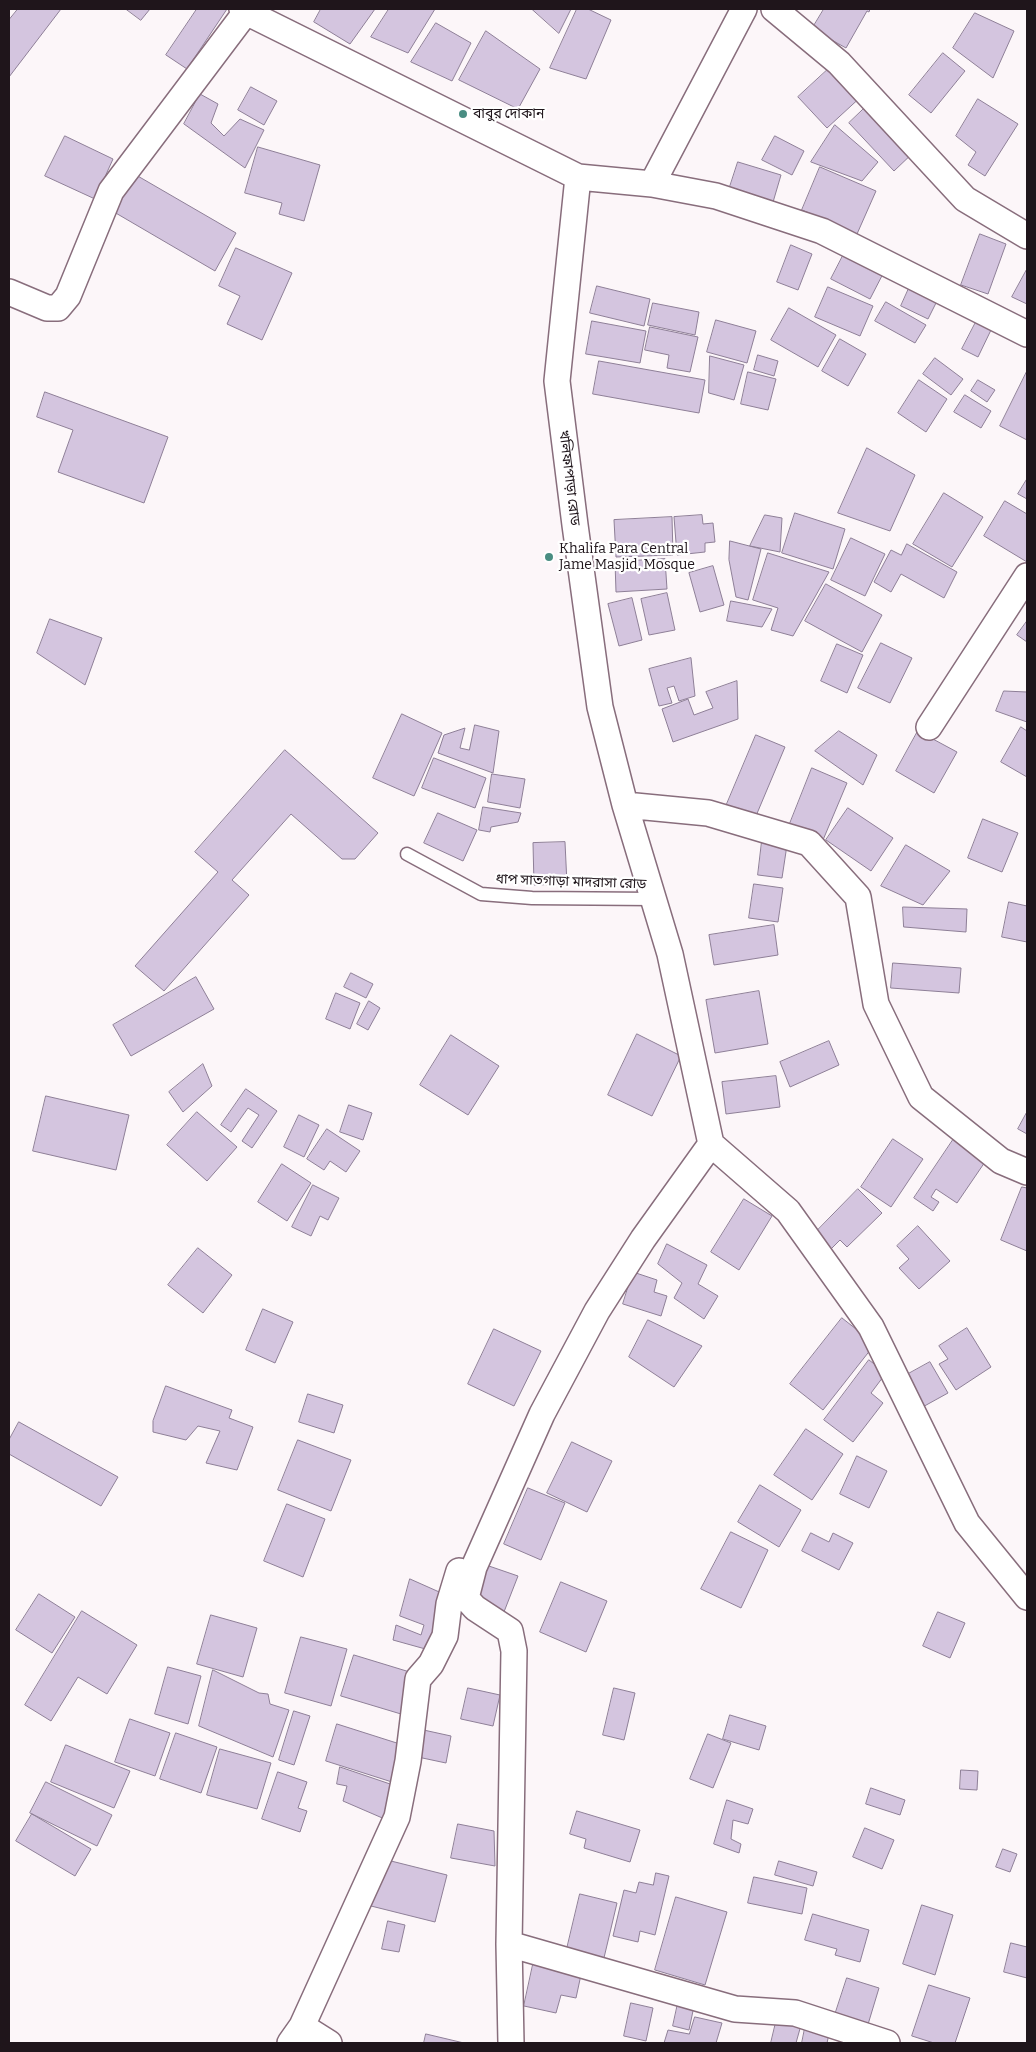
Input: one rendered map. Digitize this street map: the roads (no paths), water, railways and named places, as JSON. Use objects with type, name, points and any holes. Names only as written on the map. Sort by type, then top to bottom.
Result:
[{"type":"street","points":[[652,184],[744,9]]},
{"type":"street","points":[[774,9],[839,63],[965,199],[1027,236]]},
{"type":"street","points":[[9,292],[47,308],[58,308],[68,296],[111,191],[244,11],[578,177],[652,184],[716,196],[822,231],[1027,334]]},
{"type":"street","name":"খলিফাপাড়া রোড","points":[[578,177],[557,381],[600,708],[625,805],[670,954],[711,1144]]},
{"type":"street","points":[[929,727],[1027,576]]},
{"type":"street","points":[[625,805],[708,814],[809,843],[858,897],[876,1004],[921,1097],[1001,1160],[1027,1172]]},
{"type":"street","points":[[511,2043],[509,1944],[514,1651],[510,1631],[475,1608],[466,1598],[474,1567],[542,1414],[597,1311],[643,1239],[711,1144],[788,1212],[870,1327],[967,1523],[1027,1597]]},
{"type":"street","points":[[329,2043],[296,2035],[396,1817],[408,1761],[418,1679],[431,1664],[445,1636],[449,1604],[461,1565],[474,1567]]},
{"type":"street","points":[[509,1944],[735,2009],[795,2013],[887,2043]]},
{"type":"lane","name":"ধাপ সাতগাড়া মাদরাসা রোড","points":[[407,854],[481,894],[532,898],[654,899]]},
{"type":"place","name":"বাবুর দোকান","points":[[463,114]]},
{"type":"place","name":"Khalifa Para Central Jame Masjid, Mosque","points":[[549,557]]}]
